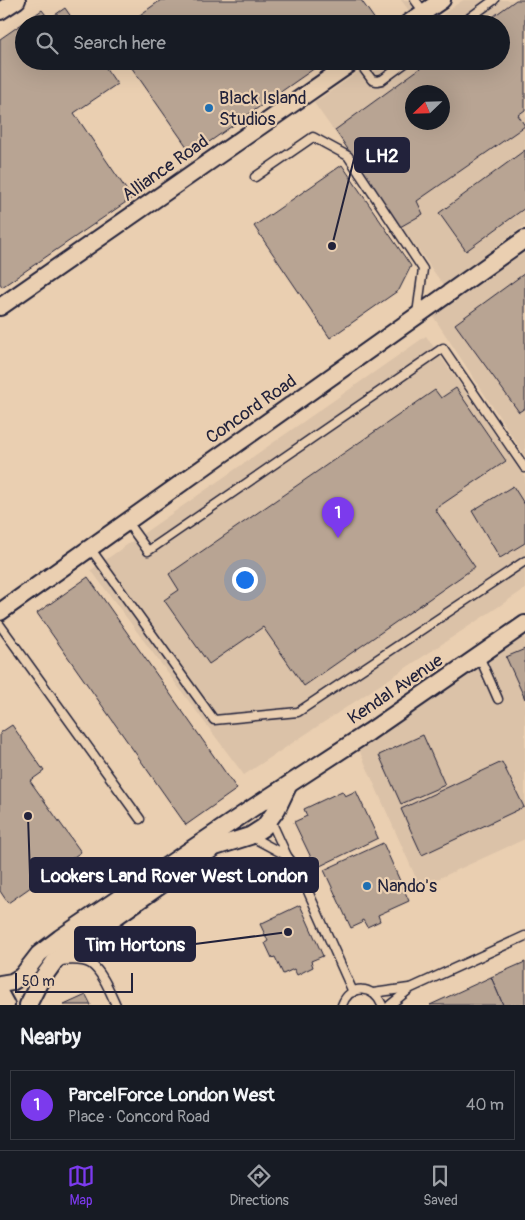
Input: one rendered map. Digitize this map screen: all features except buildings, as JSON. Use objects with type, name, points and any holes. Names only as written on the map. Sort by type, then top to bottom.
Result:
[{"type":"street","points":[[0,11],[17,0]]},
{"type":"street","points":[[419,6],[442,0]]},
{"type":"street","name":"Alliance Road","points":[[0,308],[341,70]]},
{"type":"street","name":"Concord Road","points":[[0,612],[334,371],[417,316],[525,239]]},
{"type":"street","name":"Kendal Avenue","points":[[0,984],[12,982],[22,976],[39,954],[60,938],[369,732],[525,624]]},
{"type":"street","points":[[28,1005],[39,982],[55,961],[215,847],[250,836],[264,827],[277,809],[288,786]]},
{"type":"street","points":[[254,807],[261,810],[270,819]]},
{"type":"street","points":[[0,994],[6,1005]]},
{"type":"lane","points":[[473,15],[494,0]]},
{"type":"lane","points":[[365,70],[372,80],[377,81],[382,80],[396,70]]},
{"type":"lane","points":[[255,177],[313,136],[348,156],[423,269],[417,316]]},
{"type":"lane","points":[[127,522],[148,551],[444,348],[525,468]]},
{"type":"lane","points":[[90,548],[214,720],[298,712],[525,562]]},
{"type":"lane","points":[[0,625],[140,819]]},
{"type":"lane","points":[[479,656],[498,699]]},
{"type":"lane","points":[[270,819],[288,856],[302,878],[353,992]]},
{"type":"lane","points":[[250,836],[288,856]]},
{"type":"lane","points":[[390,1005],[411,988],[525,936]]},
{"type":"lane","points":[[55,961],[76,960],[90,964],[104,979],[116,1005]]},
{"type":"lane","points":[[373,993],[411,988]]},
{"type":"lane","points":[[342,1005],[348,996],[360,990],[367,990],[373,993],[382,1005]]},
{"type":"shaded area","points":[[401,0],[430,0],[411,13]]},
{"type":"shaded area","points":[[463,0],[525,0],[525,225],[444,286],[314,103],[361,70],[510,70],[510,15],[442,15]]},
{"type":"shaded area","points":[[525,250],[525,456],[431,313]]},
{"type":"shaded area","points":[[426,336],[525,477],[525,589],[244,775],[91,570]]},
{"type":"shaded area","points":[[525,632],[525,839],[420,887],[356,743]]},
{"type":"place","name":"Black Island Studios","points":[[209,108]]},
{"type":"place","name":"LH2","points":[[332,246]]},
{"type":"place","name":"ParcelForce London West","points":[[338,538]]},
{"type":"place","name":"Lookers Land Rover West London","points":[[28,816]]},
{"type":"place","name":"Nando's","points":[[367,886]]},
{"type":"place","name":"Tim Hortons","points":[[288,932]]}]
